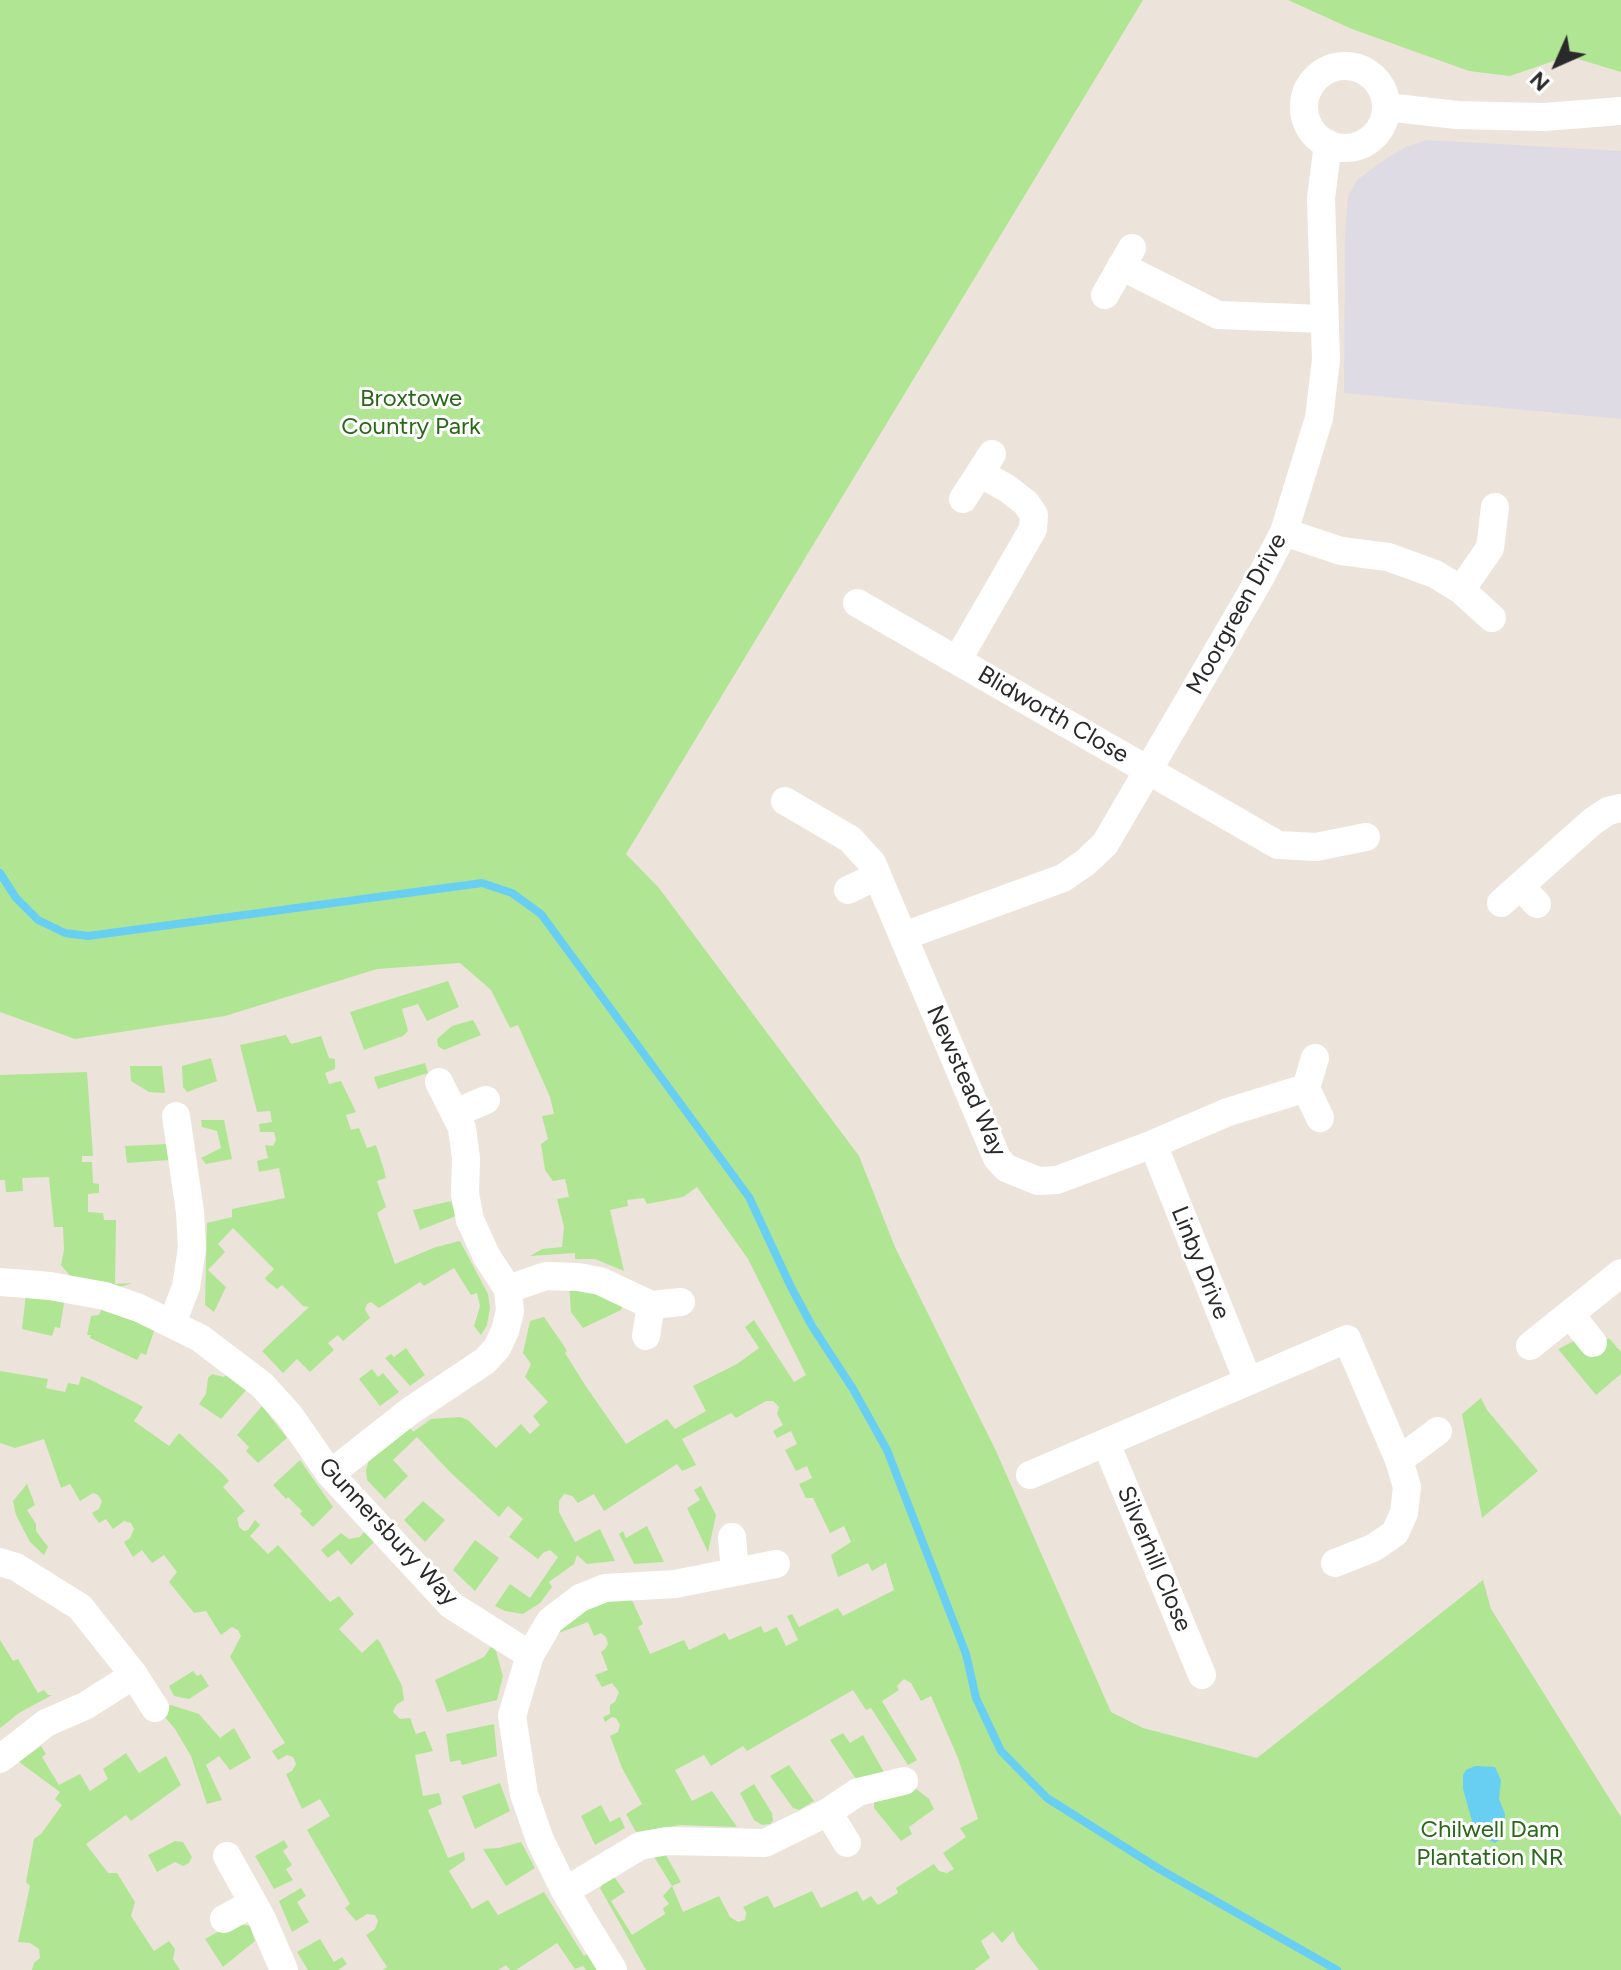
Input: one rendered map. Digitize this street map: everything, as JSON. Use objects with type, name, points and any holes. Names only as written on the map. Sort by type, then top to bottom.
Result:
[{"type":"street","points":[[1339,66],[1352,66],[1365,71],[1380,86],[1386,107],[1384,120],[1377,132],[1355,147],[1328,144],[1317,137],[1304,115],[1308,88],[1315,77],[1339,66]]},
{"type":"street","points":[[1386,107],[1457,115],[1544,117],[1621,111]]},
{"type":"street","name":"Moorgreen Drive","points":[[904,936],[1063,878],[1105,844],[1252,592],[1284,532],[1319,418],[1326,360],[1321,198],[1328,144]]},
{"type":"street","points":[[1105,295],[1126,257],[1218,315],[1323,319]]},
{"type":"street","name":"Blidworth Close","points":[[958,659],[1033,529],[1034,515],[986,463],[963,499]]},
{"type":"street","points":[[1461,590],[1490,548],[1495,507]]},
{"type":"street","points":[[1284,532],[1341,551],[1388,557],[1435,574],[1461,590],[1492,618]]},
{"type":"street","name":"Blidworth Close","points":[[857,603],[1278,845],[1316,847],[1366,837]]},
{"type":"street","name":"Newstead Way","points":[[785,801],[850,839],[872,863],[997,1158],[1006,1168],[1038,1181],[1057,1180],[1228,1112],[1306,1088]]},
{"type":"street","points":[[1519,898],[1593,821],[1608,811],[1621,808]]},
{"type":"street","points":[[848,890],[877,876]]},
{"type":"street","points":[[1315,1058],[1306,1088],[1320,1118]]},
{"type":"street","points":[[330,1474],[410,1411],[469,1374],[497,1348],[510,1311],[508,1289],[487,1257],[470,1220],[465,1194],[466,1158],[462,1128],[439,1082]]},
{"type":"street","points":[[455,1113],[486,1100]]},
{"type":"street","points":[[172,1323],[186,1287],[192,1248],[176,1116]]},
{"type":"street","name":"Linby Drive","points":[[1153,1144],[1248,1381]]},
{"type":"street","points":[[1530,1346],[1621,1273]]},
{"type":"street","points":[[508,1289],[546,1276],[578,1277],[600,1281],[651,1305],[681,1302]]},
{"type":"street","name":"Gunnersbury Way","points":[[0,1282],[50,1286],[105,1296],[200,1338],[262,1385],[290,1416],[330,1474],[451,1605],[530,1655]]},
{"type":"street","points":[[646,1336],[651,1305]]},
{"type":"street","points":[[1570,1314],[1593,1343]]},
{"type":"street","points":[[1030,1475],[1347,1339],[1399,1460],[1407,1487],[1404,1513],[1395,1533],[1373,1548],[1335,1563]]},
{"type":"street","points":[[1399,1460],[1438,1431]]},
{"type":"street","name":"Silverhill Close","points":[[1106,1443],[1202,1675]]},
{"type":"street","points":[[732,1537],[735,1571]]},
{"type":"street","points":[[0,1562],[16,1567],[80,1607],[134,1675],[155,1708]]},
{"type":"street","points":[[613,1970],[565,1891],[540,1840],[524,1794],[512,1716],[530,1655],[550,1621],[580,1598],[605,1588],[675,1584],[776,1564]]},
{"type":"street","points":[[0,1759],[46,1723],[85,1706],[134,1675]]},
{"type":"street","points":[[565,1891],[640,1846],[667,1841],[765,1843],[828,1812],[858,1792],[904,1781]]},
{"type":"street","points":[[828,1812],[847,1843]]},
{"type":"street","points":[[227,1856],[278,1952],[284,1970]]},
{"type":"street","points":[[224,1919],[253,1903]]},
{"type":"shaded area","points":[[1427,140],[1621,151],[1621,419],[1344,393],[1348,196],[1357,180],[1387,158]]},
{"type":"green space","name":"Broxtowe Country Park","points":[[0,0],[1143,0],[626,854],[659,888],[859,1156],[895,1247],[996,1451],[1111,1712],[1143,1728],[1257,1758],[1483,1580],[1491,1609],[1621,1817],[1621,1970],[1039,1970],[1017,1942],[1013,1931],[1002,1943],[993,1932],[981,1941],[990,1958],[974,1970],[646,1970],[600,1888],[612,1874],[625,1892],[611,1901],[632,1935],[665,1914],[663,1908],[669,1904],[663,1896],[672,1886],[683,1912],[719,1896],[730,1917],[738,1922],[745,1920],[743,1907],[768,1896],[774,1908],[812,1891],[821,1908],[857,1891],[863,1901],[871,1896],[878,1905],[898,1893],[896,1888],[934,1864],[939,1871],[947,1873],[954,1869],[943,1853],[966,1837],[960,1828],[978,1819],[958,1758],[931,1696],[921,1701],[911,1683],[904,1679],[897,1686],[899,1690],[882,1701],[917,1760],[908,1765],[871,1708],[866,1710],[853,1690],[747,1751],[743,1746],[711,1766],[704,1755],[675,1770],[692,1801],[712,1791],[737,1827],[680,1825],[636,1832],[626,1814],[642,1804],[622,1768],[610,1736],[618,1732],[620,1725],[616,1718],[605,1722],[603,1717],[610,1714],[610,1705],[615,1702],[619,1692],[612,1683],[602,1687],[595,1675],[608,1670],[601,1652],[608,1644],[606,1637],[601,1633],[594,1636],[588,1622],[551,1636],[585,1606],[629,1594],[643,1624],[638,1627],[650,1654],[684,1640],[689,1650],[725,1633],[729,1640],[761,1626],[764,1633],[777,1627],[786,1646],[798,1640],[787,1616],[792,1614],[799,1627],[838,1608],[843,1616],[894,1590],[886,1563],[872,1571],[868,1563],[838,1577],[831,1555],[851,1542],[844,1526],[830,1533],[813,1498],[806,1498],[799,1484],[812,1478],[807,1466],[796,1471],[785,1450],[797,1444],[791,1431],[777,1438],[773,1431],[783,1425],[777,1414],[779,1407],[773,1401],[766,1401],[736,1418],[731,1413],[682,1439],[696,1465],[682,1471],[677,1464],[604,1511],[594,1494],[578,1503],[572,1496],[564,1494],[559,1501],[559,1512],[575,1542],[600,1529],[615,1561],[587,1564],[577,1555],[574,1564],[549,1582],[552,1587],[540,1603],[523,1614],[495,1606],[510,1584],[530,1598],[558,1557],[550,1550],[538,1559],[509,1537],[523,1519],[508,1506],[499,1517],[417,1437],[393,1460],[408,1476],[385,1499],[367,1480],[369,1460],[408,1425],[413,1432],[431,1419],[460,1417],[468,1420],[496,1448],[521,1424],[530,1434],[540,1425],[533,1416],[548,1402],[525,1377],[531,1364],[523,1353],[530,1321],[544,1317],[585,1385],[626,1444],[667,1419],[675,1429],[706,1411],[693,1386],[737,1364],[759,1348],[745,1327],[754,1320],[794,1382],[806,1375],[748,1259],[697,1187],[683,1197],[647,1204],[644,1198],[627,1200],[628,1206],[610,1210],[624,1271],[595,1259],[575,1259],[575,1253],[530,1256],[542,1249],[562,1247],[564,1227],[557,1199],[569,1197],[565,1179],[553,1181],[545,1170],[541,1144],[548,1139],[542,1116],[554,1114],[550,1097],[518,1025],[510,1028],[491,990],[460,963],[377,969],[225,1016],[75,1039],[0,1012]]},
{"type":"green space","points":[[1288,0],[1621,0],[1621,72],[1568,56],[1510,76],[1469,71],[1352,29]]},
{"type":"green space","points":[[448,981],[459,1007],[427,1021],[418,1004],[402,1009],[408,1031],[403,1036],[364,1050],[350,1012]]},
{"type":"green space","points":[[473,1020],[481,1035],[444,1050],[438,1046],[437,1039],[452,1026]]},
{"type":"green space","points":[[286,1035],[291,1044],[321,1036],[329,1058],[335,1059],[335,1069],[325,1073],[329,1084],[341,1081],[356,1112],[346,1115],[351,1130],[359,1128],[367,1148],[376,1145],[386,1178],[377,1181],[386,1207],[377,1213],[395,1264],[460,1241],[488,1294],[490,1308],[487,1325],[481,1335],[474,1326],[480,1306],[477,1293],[471,1295],[454,1268],[424,1286],[420,1282],[379,1308],[371,1302],[367,1304],[365,1309],[370,1318],[343,1341],[338,1335],[328,1343],[334,1350],[310,1372],[297,1359],[283,1373],[262,1351],[309,1307],[303,1306],[282,1285],[277,1289],[267,1281],[265,1278],[274,1269],[233,1228],[218,1244],[225,1252],[208,1270],[226,1287],[214,1312],[205,1305],[207,1223],[232,1217],[232,1209],[285,1198],[279,1168],[259,1172],[257,1161],[268,1158],[265,1145],[273,1146],[276,1140],[274,1132],[260,1132],[259,1124],[272,1122],[270,1111],[257,1112],[240,1045]]},
{"type":"green space","points":[[211,1058],[217,1081],[187,1092],[183,1087],[182,1066]]},
{"type":"green space","points":[[425,1063],[428,1073],[378,1089],[374,1077]]},
{"type":"green space","points":[[130,1066],[162,1066],[165,1093],[149,1092],[131,1081]]},
{"type":"green space","points":[[87,1072],[93,1156],[82,1156],[82,1162],[92,1162],[93,1183],[99,1184],[99,1193],[88,1194],[88,1212],[103,1213],[104,1220],[116,1220],[115,1284],[132,1283],[110,1290],[75,1282],[61,1265],[63,1227],[54,1227],[49,1177],[22,1178],[23,1191],[9,1192],[6,1192],[5,1180],[0,1180],[0,1075]]},
{"type":"green space","points":[[201,1120],[224,1120],[232,1159],[206,1164],[201,1158],[221,1148],[217,1131],[202,1127]]},
{"type":"green space","points":[[168,1144],[170,1160],[127,1163],[125,1146]]},
{"type":"green space","points":[[451,1201],[456,1216],[420,1230],[413,1210]]},
{"type":"green space","points":[[569,1282],[624,1300],[621,1310],[583,1328],[571,1312]]},
{"type":"green space","points":[[26,1294],[65,1297],[60,1328],[55,1327],[52,1336],[22,1329]]},
{"type":"green space","points":[[101,1310],[155,1328],[146,1355],[141,1353],[137,1360],[87,1335],[91,1316],[99,1315]]},
{"type":"green space","points":[[1609,1338],[1621,1352],[1621,1374],[1596,1395],[1558,1349],[1574,1341],[1589,1354]]},
{"type":"green space","points":[[406,1348],[425,1375],[410,1386],[385,1358],[391,1354],[394,1357]]},
{"type":"green space","points":[[372,1369],[378,1377],[383,1373],[399,1392],[380,1406],[359,1379]]},
{"type":"green space","points":[[0,1371],[48,1379],[46,1388],[65,1392],[68,1383],[79,1385],[81,1376],[91,1380],[143,1407],[134,1421],[169,1446],[179,1433],[223,1474],[229,1481],[223,1487],[245,1511],[237,1518],[239,1527],[248,1530],[255,1520],[260,1525],[250,1536],[268,1554],[278,1545],[330,1602],[339,1596],[354,1614],[339,1629],[362,1653],[377,1639],[380,1642],[402,1686],[404,1700],[396,1705],[393,1712],[400,1719],[410,1718],[416,1734],[425,1731],[433,1751],[415,1755],[423,1796],[439,1793],[442,1804],[428,1810],[448,1858],[464,1852],[465,1860],[449,1871],[472,1909],[488,1900],[498,1915],[544,1892],[584,1956],[589,1953],[598,1970],[586,1970],[583,1966],[575,1969],[557,1943],[516,1970],[510,1970],[506,1965],[498,1970],[383,1970],[387,1967],[366,1935],[375,1929],[378,1921],[375,1915],[367,1914],[356,1921],[345,1908],[350,1904],[307,1830],[330,1816],[320,1799],[302,1809],[286,1774],[296,1764],[293,1757],[287,1755],[278,1760],[272,1751],[285,1743],[230,1657],[241,1636],[238,1630],[232,1627],[221,1635],[206,1611],[194,1613],[169,1582],[177,1572],[164,1555],[152,1563],[142,1550],[133,1557],[124,1542],[134,1529],[131,1523],[124,1521],[113,1529],[106,1519],[99,1523],[92,1513],[99,1509],[102,1501],[98,1495],[93,1493],[80,1501],[70,1484],[61,1488],[44,1439],[15,1448],[0,1443]]},
{"type":"green space","points":[[230,1372],[247,1389],[221,1419],[199,1404],[206,1394],[208,1378],[212,1374],[224,1377]]},
{"type":"green space","points":[[1481,1398],[1487,1410],[1538,1471],[1482,1518],[1462,1414]]},
{"type":"green space","points":[[262,1406],[287,1438],[258,1463],[237,1435]]},
{"type":"green space","points":[[300,1460],[333,1507],[313,1527],[300,1514],[302,1511],[273,1485]]},
{"type":"green space","points":[[27,1484],[35,1505],[27,1510],[36,1524],[36,1531],[48,1547],[44,1555],[30,1542],[16,1515],[13,1501]]},
{"type":"green space","points":[[701,1486],[716,1515],[708,1552],[687,1508],[700,1500],[694,1490]]},
{"type":"green space","points":[[423,1501],[445,1520],[425,1542],[404,1520]]},
{"type":"green space","points":[[647,1526],[664,1562],[634,1564],[619,1534],[623,1531],[626,1538]]},
{"type":"green space","points":[[364,1532],[374,1542],[351,1565],[338,1550],[328,1558],[321,1550],[341,1533],[349,1539],[360,1537]]},
{"type":"green space","points":[[475,1540],[499,1558],[475,1591],[453,1570]]},
{"type":"green space","points":[[0,1640],[13,1661],[18,1659],[38,1693],[44,1690],[52,1695],[19,1713],[0,1728]]},
{"type":"green space","points":[[491,1647],[496,1651],[503,1676],[497,1700],[447,1712],[435,1680],[484,1657]]},
{"type":"green space","points":[[193,1671],[197,1676],[201,1674],[209,1686],[189,1699],[174,1696],[169,1686]]},
{"type":"green space","points":[[171,1705],[199,1714],[220,1738],[234,1728],[251,1758],[230,1770],[219,1756],[206,1765],[222,1800],[207,1804],[191,1756],[159,1710]]},
{"type":"green space","points":[[494,1724],[497,1756],[462,1765],[460,1760],[450,1762],[446,1734]]},
{"type":"green space","points":[[843,1733],[850,1743],[863,1735],[885,1774],[860,1785],[830,1740]]},
{"type":"green space","points":[[41,1746],[46,1754],[42,1757],[59,1785],[80,1774],[90,1791],[108,1779],[103,1769],[126,1753],[139,1773],[166,1756],[181,1785],[131,1821],[126,1815],[86,1844],[108,1873],[117,1873],[135,1902],[131,1916],[154,1951],[169,1941],[175,1949],[173,1959],[180,1970],[32,1970],[40,1958],[39,1949],[30,1943],[18,1942],[30,1886],[26,1882],[34,1839],[62,1805],[55,1799],[60,1792],[19,1762]]},
{"type":"green space","points":[[789,1765],[814,1801],[799,1810],[793,1808],[770,1776]]},
{"type":"green space","points":[[500,1783],[510,1811],[475,1829],[462,1796]]},
{"type":"green space","points":[[754,1784],[772,1813],[773,1821],[770,1824],[762,1825],[754,1820],[740,1793]]},
{"type":"green space","points":[[915,1788],[929,1799],[934,1809],[909,1827],[912,1834],[901,1841],[874,1808],[874,1803],[877,1794]]},
{"type":"green space","points":[[601,1805],[610,1822],[620,1817],[625,1828],[595,1845],[581,1816]]},
{"type":"green space","points":[[284,1840],[288,1847],[283,1851],[292,1865],[286,1869],[293,1880],[274,1889],[255,1856]]},
{"type":"green space","points":[[175,1841],[183,1842],[192,1857],[189,1863],[183,1866],[175,1862],[157,1872],[148,1855]]},
{"type":"green space","points":[[521,1842],[535,1868],[506,1886],[483,1849]]},
{"type":"green space","points":[[662,1848],[681,1882],[672,1886],[651,1852]]},
{"type":"green space","points":[[301,1888],[306,1896],[297,1902],[309,1922],[292,1932],[279,1901]]},
{"type":"green space","points":[[234,1923],[250,1926],[255,1941],[223,1967],[205,1939]]},
{"type":"green space","points":[[320,1939],[334,1962],[342,1957],[347,1964],[338,1970],[308,1970],[297,1952]]},
{"type":"water","points":[[1475,1766],[1495,1767],[1501,1780],[1499,1799],[1505,1814],[1504,1836],[1495,1843],[1480,1836],[1474,1828],[1463,1789],[1463,1775]]},
{"type":"waterway","points":[[0,873],[16,898],[38,920],[65,933],[88,936],[482,883],[512,893],[541,914],[749,1197],[812,1326],[853,1389],[887,1450],[966,1654],[976,1698],[1001,1751],[1047,1798],[1161,1870],[1337,1970]]},
{"type":"park label","name":"Chilwell Dam Plantation NR","points":[[1490,1844]]}]
